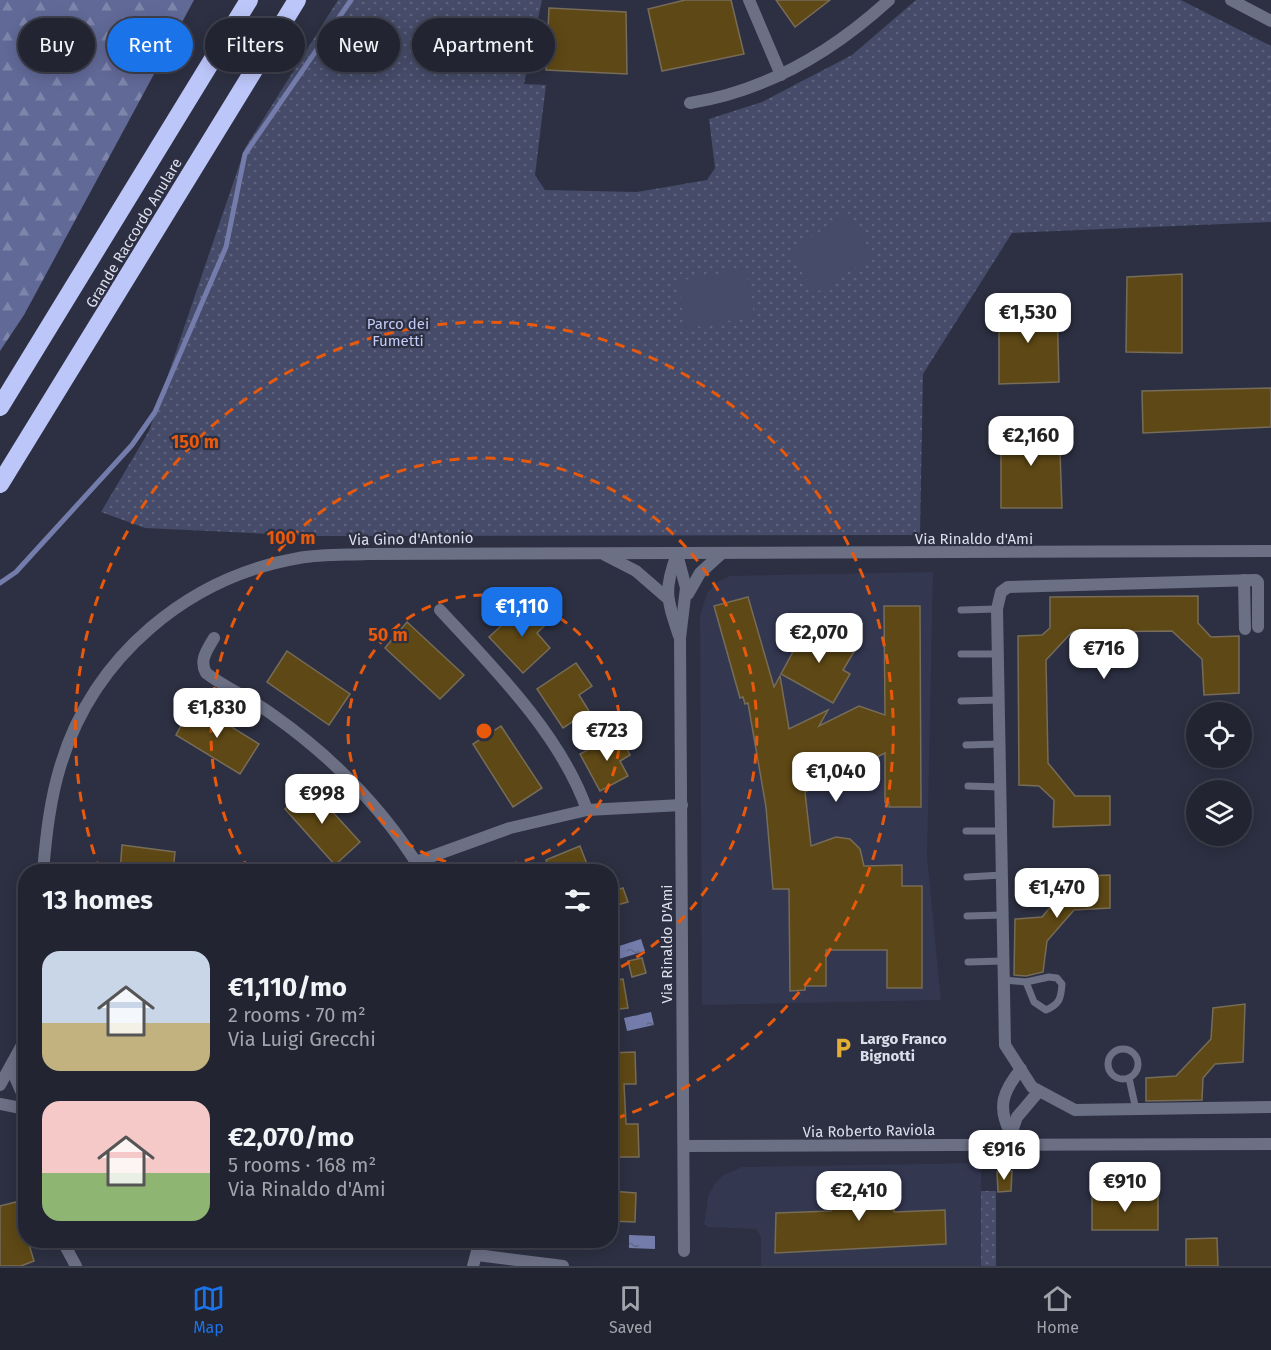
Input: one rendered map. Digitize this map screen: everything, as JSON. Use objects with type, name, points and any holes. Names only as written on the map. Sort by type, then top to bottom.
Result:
[{"type":"highway","name":"Grande Raccordo Anulare","points":[[0,407],[249,0]]},
{"type":"highway","name":"Grande Raccordo Anulare","points":[[0,484],[297,0]]},
{"type":"street","points":[[749,0],[781,75]]},
{"type":"street","points":[[690,103],[736,93],[781,75],[828,48],[888,0]]},
{"type":"street","points":[[1236,1],[1271,21]]},
{"type":"street","name":"Via Rinaldo d'Ami","points":[[677,554],[1271,551]]},
{"type":"street","points":[[601,553],[636,571],[666,597]]},
{"type":"street","points":[[666,597],[677,554]]},
{"type":"street","name":"Via Rinaldo D'Ami","points":[[677,554],[686,583],[680,638],[684,1251]]},
{"type":"street","name":"Via Gino d'Antonio","points":[[44,864],[57,780],[70,740],[84,710],[123,654],[155,623],[191,597],[244,572],[305,557],[677,554]]},
{"type":"street","name":"Via Rinaldo D'Ami","points":[[686,597],[700,573],[721,554]]},
{"type":"street","points":[[1244,580],[1245,628]]},
{"type":"street","points":[[1258,627],[1258,582],[1256,580],[1008,587],[1001,591],[998,609],[998,654],[1005,1045],[1032,1087],[1075,1110],[1271,1107]]},
{"type":"street","name":"Via Rinaldo D'Ami","points":[[666,597],[680,638]]},
{"type":"street","points":[[440,610],[489,663],[545,733],[575,782],[587,810]]},
{"type":"street","points":[[214,638],[203,657],[202,664],[206,673],[273,715],[334,764],[368,798],[418,864]]},
{"type":"street","points":[[424,864],[510,828],[587,810],[682,805]]},
{"type":"street","points":[[0,1085],[18,1054]]},
{"type":"street","points":[[11,1068],[18,1070]]},
{"type":"street","points":[[11,1068],[18,1084]]},
{"type":"street","points":[[1010,1138],[1002,1117],[1002,1096],[1021,1070]]},
{"type":"street","points":[[1010,1138],[1025,1104],[1039,1091]]},
{"type":"street","points":[[0,1104],[18,1107]]},
{"type":"street","name":"Via Roberto Raviola","points":[[684,1146],[1010,1138],[1271,1143]]},
{"type":"street","points":[[66,1248],[76,1266]]},
{"type":"street","points":[[475,1261],[563,1266]]},
{"type":"lane","points":[[961,610],[998,609]]},
{"type":"lane","points":[[962,654],[998,654]]},
{"type":"lane","points":[[961,700],[999,700]]},
{"type":"lane","points":[[966,745],[1000,744]]},
{"type":"lane","points":[[968,786],[1000,787]]},
{"type":"lane","points":[[966,831],[1001,831]]},
{"type":"lane","points":[[967,877],[1002,875]]},
{"type":"lane","points":[[968,916],[1003,915]]},
{"type":"lane","points":[[968,962],[1003,961]]},
{"type":"lane","points":[[1004,980],[1026,982],[1058,978],[1062,984],[1061,998],[1057,1005],[1046,1010],[1041,1008],[1034,1002],[1026,982]]},
{"type":"lane","points":[[1118,1050],[1128,1050],[1136,1056],[1137,1071],[1129,1078],[1118,1079],[1110,1072],[1108,1062],[1118,1050]]},
{"type":"lane","points":[[1129,1078],[1136,1110]]},
{"type":"shaded area","points":[[933,572],[927,858],[941,1000],[702,1005],[700,616],[707,593],[717,582],[730,576]]},
{"type":"shaded area","points":[[981,1163],[981,1266],[761,1266],[761,1237],[756,1229],[708,1227],[704,1224],[708,1196],[714,1185],[722,1176],[742,1167]]},
{"type":"green space","points":[[0,0],[194,0],[184,18],[107,18],[107,72],[155,72],[24,315],[0,351]]},
{"type":"green space","name":"Parco dei Fumetti","points":[[338,0],[542,0],[538,18],[412,18],[412,72],[527,72],[524,84],[546,85],[535,175],[545,190],[637,192],[707,180],[715,168],[709,119],[762,102],[852,55],[916,0],[1181,0],[1271,46],[1271,222],[1012,233],[923,374],[920,535],[314,536],[145,528],[101,512],[149,431],[245,148],[293,72],[305,72],[305,53],[317,33],[317,72],[400,72],[400,18],[327,18]]},
{"type":"green space","points":[[848,213],[874,256],[815,293],[789,252]]},
{"type":"green space","points":[[746,269],[754,316],[685,329],[678,281]]},
{"type":"green space","points":[[981,1191],[996,1191],[996,1266],[981,1266]]},
{"type":"water","points":[[641,939],[645,951],[619,959],[618,946]]},
{"type":"water","points":[[651,1012],[654,1025],[627,1031],[624,1018]]},
{"type":"water","points":[[629,1235],[655,1236],[655,1249],[629,1248]]},
{"type":"building","points":[[685,0],[731,0],[744,54],[662,71],[648,9]]},
{"type":"building","points":[[776,0],[830,0],[795,27]]},
{"type":"building","points":[[549,8],[626,12],[627,74],[555,70],[555,18],[549,18]]},
{"type":"building","points":[[1182,274],[1182,353],[1126,352],[1127,277]]},
{"type":"building","points":[[999,305],[1057,305],[1059,382],[999,384]]},
{"type":"building","points":[[1271,388],[1271,427],[1143,433],[1142,391]]},
{"type":"building","points":[[1059,424],[1062,508],[1001,508],[1001,427]]},
{"type":"building","points":[[1198,596],[1198,623],[1211,637],[1239,636],[1239,693],[1204,695],[1202,659],[1172,631],[1072,632],[1046,660],[1048,763],[1075,796],[1110,796],[1110,825],[1053,827],[1054,800],[1039,786],[1019,785],[1018,636],[1042,635],[1050,628],[1050,597]]},
{"type":"building","points":[[748,597],[774,687],[780,676],[789,729],[828,710],[819,726],[859,706],[885,715],[884,606],[920,606],[921,807],[889,807],[889,802],[885,802],[885,753],[805,792],[811,846],[836,837],[850,839],[860,849],[864,866],[902,865],[902,886],[922,886],[922,988],[887,988],[887,950],[826,950],[826,986],[805,986],[805,990],[790,991],[789,889],[773,889],[766,807],[748,703],[745,704],[743,697],[740,698],[714,606]]},
{"type":"building","points":[[526,603],[546,624],[537,633],[550,648],[523,673],[489,637]]},
{"type":"building","points":[[407,622],[464,675],[440,699],[385,648]]},
{"type":"building","points":[[808,624],[855,650],[843,670],[850,674],[833,703],[781,674]]},
{"type":"building","points":[[287,651],[350,694],[329,725],[267,682]]},
{"type":"building","points":[[576,663],[592,686],[579,695],[589,711],[563,728],[537,689]]},
{"type":"building","points":[[193,703],[259,744],[240,774],[176,735]]},
{"type":"building","points":[[501,726],[542,788],[513,807],[473,744]]},
{"type":"building","points":[[619,733],[630,755],[620,761],[628,776],[600,791],[580,754]]},
{"type":"building","points":[[308,785],[360,842],[334,864],[285,809]]},
{"type":"building","points":[[122,845],[175,852],[174,864],[121,864]]},
{"type":"building","points":[[580,846],[587,864],[547,864],[546,860]]},
{"type":"building","points":[[1110,875],[1110,908],[1074,910],[1047,941],[1043,972],[1026,976],[1014,975],[1015,919],[1042,917],[1053,904],[1056,877]]},
{"type":"building","points":[[623,888],[628,902],[618,905],[618,890]]},
{"type":"building","points":[[642,958],[646,973],[632,977],[628,961]]},
{"type":"building","points":[[623,979],[628,1008],[618,1009],[618,980]]},
{"type":"building","points":[[1245,1004],[1243,1062],[1215,1064],[1203,1078],[1202,1100],[1146,1101],[1146,1078],[1176,1076],[1211,1039],[1213,1008]]},
{"type":"building","points":[[635,1052],[636,1084],[624,1084],[626,1124],[638,1124],[639,1157],[618,1157],[618,1053]]},
{"type":"building","points":[[1012,1171],[1011,1191],[998,1192],[997,1172]]},
{"type":"building","points":[[894,1179],[894,1212],[945,1210],[946,1244],[775,1253],[776,1213],[831,1211],[832,1181]]},
{"type":"building","points":[[618,1192],[636,1193],[635,1222],[618,1221]]},
{"type":"building","points":[[1158,1195],[1158,1230],[1092,1230],[1092,1196]]},
{"type":"building","points":[[16,1202],[18,1248],[30,1248],[34,1261],[21,1266],[0,1266],[0,1206]]},
{"type":"building","points":[[1217,1238],[1218,1266],[1186,1266],[1186,1239]]},
{"type":"waterway","points":[[0,583],[16,572],[132,445],[155,412],[226,247],[245,154],[351,0]]},
{"type":"place","name":"Largo Franco Bignotti","points":[[843,1048]]}]
